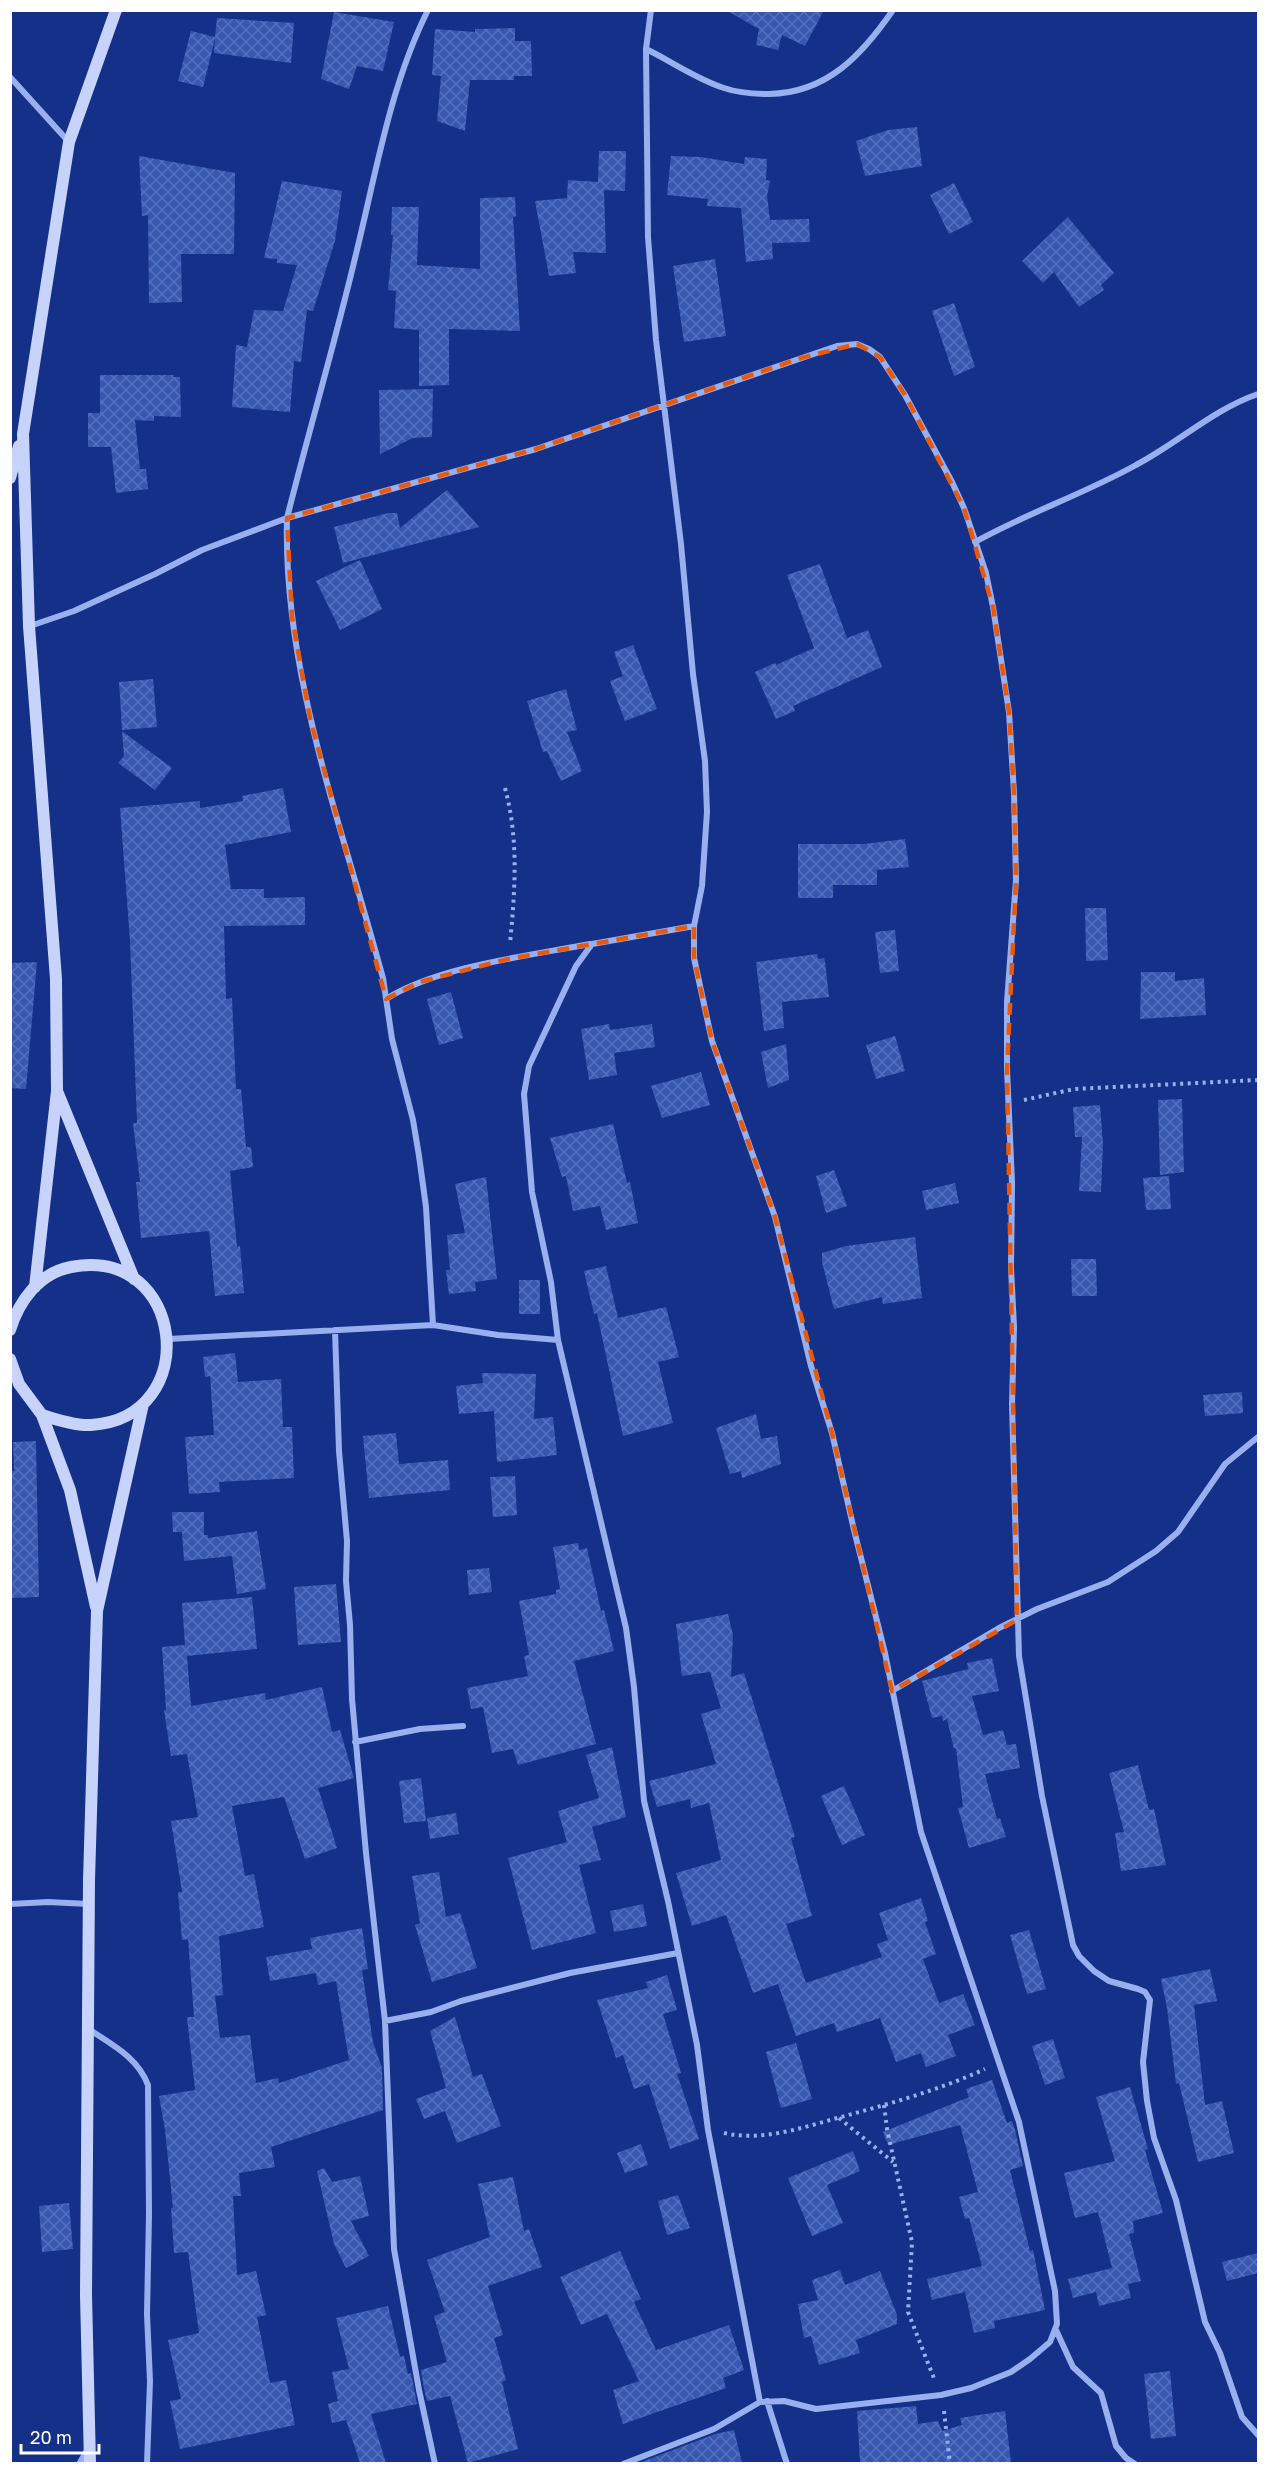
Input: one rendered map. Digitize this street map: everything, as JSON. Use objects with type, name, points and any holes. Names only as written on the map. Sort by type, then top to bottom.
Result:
[{"type":"main road","points":[[10,478],[22,434],[69,142],[116,10]]},
{"type":"main road","points":[[22,434],[29,626],[56,979],[57,1091],[35,1287]]},
{"type":"main road","points":[[57,1091],[134,1279]]},
{"type":"main road","points":[[10,1330],[23,1299],[35,1287],[49,1275],[66,1268],[83,1265],[101,1265],[118,1270],[134,1279],[148,1290],[165,1321],[168,1357],[163,1374],[154,1390],[142,1404],[112,1421],[91,1425],[42,1415]]},
{"type":"main road","points":[[10,1359],[19,1384],[42,1415],[58,1453],[70,1490],[97,1611]]},
{"type":"main road","points":[[90,2463],[86,2295],[90,2030],[89,1904],[97,1611],[142,1404]]},
{"type":"street","points":[[428,10],[410,52],[388,121],[347,293],[287,518],[286,552],[292,617],[310,718],[374,943],[392,1039],[413,1119],[426,1207],[433,1325]]},
{"type":"street","points":[[651,10],[646,48],[648,237],[663,406],[675,488],[693,674],[705,761],[708,812],[702,886],[694,926],[694,958],[712,1041],[775,1217],[808,1356],[832,1433],[892,1691],[921,1832],[1019,2122],[1055,2291],[1056,2330],[1073,2367],[1101,2393],[1116,2446],[1126,2458],[1135,2463]]},
{"type":"street","points":[[646,48],[724,88],[760,94],[783,94],[808,88],[832,77],[859,54],[893,10]]},
{"type":"street","points":[[10,77],[69,142]]},
{"type":"street","points":[[29,626],[74,611],[202,550],[287,518],[536,449],[849,343],[857,344],[880,357],[905,395],[952,482],[975,542],[986,573],[1009,711],[1016,880],[1007,1002],[1008,1104],[1014,1327],[1012,1404],[1017,1620],[1022,1686],[1068,1929],[1078,1956],[1094,1971],[1110,1981],[1145,1992],[1150,2000],[1143,2062],[1154,2138],[1176,2200],[1205,2322],[1220,2353],[1242,2417],[1258,2435]]},
{"type":"street","points":[[975,542],[1000,528],[1105,482],[1160,451],[1225,408],[1258,394]]},
{"type":"street","points":[[386,999],[420,982],[508,960],[694,926]]},
{"type":"street","points":[[592,944],[576,966],[530,1066],[524,1094],[532,1192],[551,1282],[558,1340],[626,1628],[634,1687],[644,1801],[697,2044],[708,2130],[764,2402],[787,2463]]},
{"type":"street","points":[[168,1339],[433,1325],[498,1335],[558,1340]]},
{"type":"street","points":[[335,1330],[339,1451],[347,1540],[346,1581],[355,1742],[385,2021],[394,2249],[419,2390],[435,2463]]},
{"type":"street","points":[[892,1691],[984,1636],[1038,1609],[1108,1582],[1156,1551],[1178,1532],[1225,1464],[1258,1437]]},
{"type":"street","points":[[355,1742],[420,1729],[463,1726]]},
{"type":"street","points":[[10,1904],[48,1902],[89,1904]]},
{"type":"street","points":[[385,2021],[431,2012],[461,2001],[570,1973],[678,1953]]},
{"type":"street","points":[[90,2030],[131,2058],[143,2072],[148,2085],[150,2214],[147,2314],[150,2381],[147,2463]]},
{"type":"street","points":[[623,2463],[714,2429],[764,2402],[793,2403],[816,2409],[941,2395],[971,2388],[1011,2372],[1050,2342],[1056,2330]]},
{"type":"street","points":[[79,2463],[90,2446]]},
{"type":"path","points":[[505,788],[511,811],[516,869],[508,960]]},
{"type":"path","points":[[1008,1104],[1074,1089],[1258,1080]]},
{"type":"path","points":[[708,2130],[736,2136],[773,2134],[884,2105],[999,2062]]},
{"type":"path","points":[[884,2105],[912,2242],[908,2312],[941,2395],[950,2463]]},
{"type":"path","points":[[838,2117],[895,2164]]},
{"type":"highlighted area","points":[[857,344],[880,357],[905,395],[964,508],[993,607],[1009,712],[1014,793],[1016,880],[1007,1069],[1017,1620],[892,1691],[832,1433],[775,1217],[712,1041],[694,958],[694,926],[508,959],[420,982],[386,999],[310,718],[292,617],[287,518],[536,449],[801,358]]},
{"type":"building","points":[[726,10],[824,10],[805,46],[782,35],[778,50],[756,45],[759,29]]},
{"type":"building","points":[[334,12],[394,22],[383,71],[357,66],[349,89],[321,79]]},
{"type":"building","points":[[217,18],[294,23],[291,63],[214,53],[215,39],[203,87],[178,81],[191,31],[215,37]]},
{"type":"building","points":[[515,28],[515,41],[531,41],[532,76],[514,76],[514,80],[470,80],[465,131],[437,121],[441,76],[432,75],[435,29],[475,32],[475,29]]},
{"type":"building","points":[[917,127],[922,166],[865,176],[856,141],[888,130]]},
{"type":"building","points":[[599,151],[626,151],[625,191],[604,190],[606,253],[573,252],[576,273],[549,276],[535,201],[567,198],[568,180],[598,182]]},
{"type":"building","points":[[139,156],[235,173],[234,254],[181,254],[182,302],[149,303],[148,215],[142,216]]},
{"type":"building","points":[[671,156],[701,157],[744,164],[745,157],[767,159],[766,180],[770,181],[767,195],[770,220],[809,219],[810,242],[772,243],[773,259],[746,262],[741,208],[707,206],[708,199],[667,195]]},
{"type":"building","points":[[282,181],[342,191],[335,241],[313,311],[307,310],[301,362],[294,361],[290,412],[232,407],[236,345],[247,347],[254,310],[283,311],[297,265],[277,263],[277,259],[264,258]]},
{"type":"building","points":[[954,183],[973,222],[949,234],[930,195]]},
{"type":"building","points":[[515,197],[516,216],[513,217],[520,331],[449,329],[449,385],[419,386],[419,330],[394,328],[396,291],[388,290],[393,235],[391,235],[392,207],[419,207],[417,265],[480,269],[480,198]]},
{"type":"building","points":[[1068,217],[1114,273],[1101,285],[1104,290],[1079,307],[1054,272],[1043,283],[1022,261]]},
{"type":"building","points":[[715,259],[726,336],[684,342],[673,266]]},
{"type":"building","points":[[954,303],[975,367],[954,376],[932,311]]},
{"type":"building","points":[[100,375],[174,375],[173,377],[180,377],[181,417],[154,416],[154,421],[135,420],[140,469],[146,469],[148,489],[116,493],[111,447],[88,447],[88,413],[100,413]]},
{"type":"building","points":[[433,389],[432,437],[413,438],[380,454],[379,390]]},
{"type":"building","points":[[447,490],[479,527],[343,563],[334,527],[388,513],[397,513],[400,528]]},
{"type":"building","points":[[360,560],[382,609],[340,630],[316,581]]},
{"type":"building","points":[[820,564],[847,638],[868,630],[882,667],[793,706],[795,711],[776,719],[755,672],[814,648],[787,575]]},
{"type":"building","points":[[633,645],[657,709],[625,721],[610,681],[623,676],[614,652]]},
{"type":"building","points":[[153,679],[157,727],[122,730],[119,682]]},
{"type":"building","points":[[566,689],[577,730],[567,732],[582,771],[561,781],[547,751],[543,752],[527,701]]},
{"type":"building","points":[[122,731],[172,768],[155,790],[118,763],[124,756]]},
{"type":"building","points":[[283,788],[291,832],[225,845],[231,889],[264,889],[264,898],[305,897],[305,925],[224,926],[226,999],[232,998],[236,1089],[241,1089],[246,1147],[251,1147],[253,1167],[230,1171],[244,1293],[215,1296],[209,1231],[141,1238],[136,1182],[140,1182],[133,1123],[137,1123],[130,941],[120,808],[200,801],[200,808],[243,801],[242,796]]},
{"type":"building","points":[[905,839],[909,867],[877,870],[877,885],[833,885],[833,898],[798,898],[798,844],[864,844]]},
{"type":"building","points":[[1085,908],[1106,908],[1108,960],[1086,961]]},
{"type":"building","points":[[895,930],[899,971],[880,973],[875,932]]},
{"type":"building","points":[[817,954],[818,959],[824,958],[825,961],[829,997],[782,1002],[784,1028],[764,1031],[756,962]]},
{"type":"building","points":[[37,962],[26,1089],[10,1088],[10,963]]},
{"type":"building","points":[[1141,972],[1175,972],[1175,981],[1204,978],[1206,1015],[1140,1019]]},
{"type":"building","points":[[451,992],[463,1038],[439,1045],[427,999]]},
{"type":"building","points":[[609,1024],[610,1030],[652,1024],[655,1047],[614,1053],[617,1075],[589,1080],[581,1029]]},
{"type":"building","points":[[895,1036],[905,1071],[876,1079],[866,1045]]},
{"type":"building","points":[[786,1044],[789,1080],[768,1088],[761,1052]]},
{"type":"building","points":[[701,1072],[710,1105],[662,1118],[651,1086]]},
{"type":"building","points":[[1182,1099],[1184,1172],[1160,1175],[1158,1100]]},
{"type":"building","points":[[1100,1105],[1103,1144],[1101,1192],[1079,1191],[1082,1137],[1075,1137],[1073,1107]]},
{"type":"building","points":[[613,1124],[627,1183],[630,1182],[638,1223],[606,1230],[600,1206],[573,1211],[566,1176],[562,1177],[550,1138]]},
{"type":"building","points":[[834,1170],[847,1206],[826,1213],[816,1176]]},
{"type":"building","points":[[1169,1176],[1171,1209],[1146,1210],[1143,1178]]},
{"type":"building","points":[[486,1177],[497,1279],[475,1282],[476,1291],[449,1294],[446,1270],[450,1270],[447,1235],[465,1233],[455,1184]]},
{"type":"building","points":[[955,1183],[959,1203],[926,1210],[922,1191]]},
{"type":"building","points":[[915,1237],[922,1298],[883,1304],[882,1297],[834,1309],[822,1262],[822,1253],[846,1246]]},
{"type":"building","points":[[1071,1259],[1096,1259],[1097,1296],[1072,1296]]},
{"type":"building","points":[[606,1266],[618,1318],[666,1307],[679,1357],[658,1362],[673,1423],[623,1436],[597,1313],[594,1314],[584,1271]]},
{"type":"building","points":[[519,1280],[540,1280],[540,1314],[519,1314]]},
{"type":"building","points":[[235,1353],[238,1382],[281,1379],[283,1427],[292,1427],[294,1478],[219,1482],[220,1492],[189,1494],[185,1437],[214,1435],[210,1376],[205,1377],[203,1357]]},
{"type":"building","points":[[482,1373],[536,1374],[534,1419],[553,1417],[557,1455],[497,1462],[494,1411],[459,1414],[456,1386],[483,1383]]},
{"type":"building","points":[[1242,1392],[1243,1413],[1205,1416],[1203,1395]]},
{"type":"building","points":[[756,1414],[761,1439],[777,1436],[781,1464],[742,1478],[741,1471],[730,1474],[716,1428]]},
{"type":"building","points":[[396,1433],[399,1464],[448,1460],[450,1490],[369,1498],[363,1436]]},
{"type":"building","points":[[36,1441],[39,1597],[10,1598],[10,1471],[14,1471],[13,1442]]},
{"type":"building","points":[[515,1476],[517,1515],[493,1517],[490,1477]]},
{"type":"building","points":[[172,1512],[204,1512],[204,1535],[208,1535],[208,1538],[257,1531],[266,1589],[237,1594],[232,1556],[184,1561],[182,1532],[173,1532]]},
{"type":"building","points":[[578,1543],[579,1550],[587,1548],[601,1611],[604,1610],[614,1651],[574,1661],[596,1744],[518,1765],[513,1749],[492,1753],[483,1707],[471,1709],[467,1688],[528,1676],[524,1656],[529,1655],[519,1601],[556,1594],[556,1590],[560,1589],[553,1547]]},
{"type":"building","points":[[489,1568],[492,1592],[469,1595],[467,1570]]},
{"type":"building","points":[[336,1584],[341,1642],[298,1645],[294,1587]]},
{"type":"building","points":[[252,1597],[257,1649],[187,1656],[191,1706],[265,1693],[266,1700],[322,1687],[332,1732],[340,1730],[354,1778],[318,1788],[337,1848],[305,1859],[284,1797],[232,1806],[245,1876],[254,1874],[264,1927],[219,1936],[223,1995],[215,1996],[220,2038],[250,2035],[256,2083],[278,2078],[279,2083],[349,2060],[336,1981],[318,1985],[316,1973],[270,1981],[266,1957],[312,1949],[310,1938],[362,1928],[368,1969],[362,1970],[373,2042],[382,2068],[383,2110],[271,2147],[275,2167],[239,2173],[241,2196],[233,2196],[237,2275],[256,2271],[266,2315],[257,2317],[270,2383],[286,2380],[295,2425],[180,2449],[170,2401],[181,2399],[168,2340],[199,2333],[188,2252],[174,2253],[171,2208],[173,2208],[159,2096],[195,2090],[187,2017],[194,2017],[188,1939],[182,1940],[178,1892],[182,1892],[171,1821],[198,1817],[187,1754],[171,1756],[164,1710],[166,1710],[162,1647],[185,1645],[182,1603]]},
{"type":"building","points":[[728,1614],[733,1635],[731,1677],[744,1673],[795,1837],[791,1838],[812,1916],[786,1924],[806,1983],[882,1957],[877,1944],[888,1940],[879,1913],[921,1898],[928,1921],[925,1922],[936,1954],[923,1959],[939,2003],[963,1994],[975,2025],[948,2035],[956,2056],[926,2067],[921,2053],[896,2062],[880,2018],[837,2032],[834,2023],[796,2036],[778,1984],[753,1993],[726,1915],[692,1926],[676,1873],[721,1860],[709,1803],[691,1808],[690,1799],[657,1807],[649,1781],[716,1764],[701,1714],[721,1708],[710,1672],[682,1676],[676,1624]]},
{"type":"building","points":[[992,1658],[999,1691],[972,1696],[983,1735],[1003,1730],[1007,1745],[1016,1744],[1020,1768],[985,1774],[997,1819],[1000,1818],[1006,1837],[969,1848],[958,1808],[963,1807],[956,1748],[954,1749],[947,1719],[943,1721],[942,1716],[932,1718],[922,1681],[968,1669],[967,1663]]},
{"type":"building","points":[[612,1747],[626,1817],[592,1827],[601,1860],[579,1865],[596,1933],[532,1950],[508,1858],[567,1842],[558,1811],[599,1798],[586,1755]]},
{"type":"building","points":[[1138,1765],[1149,1810],[1154,1809],[1166,1865],[1121,1871],[1115,1833],[1124,1832],[1109,1773]]},
{"type":"building","points":[[421,1778],[426,1821],[404,1823],[399,1781]]},
{"type":"building","points":[[844,1786],[865,1835],[842,1845],[821,1796]]},
{"type":"building","points":[[456,1813],[459,1834],[430,1839],[427,1818]]},
{"type":"building","points":[[439,1872],[446,1917],[460,1913],[477,1968],[432,1982],[415,1925],[420,1923],[412,1876]]},
{"type":"building","points":[[643,1904],[647,1926],[614,1932],[610,1911]]},
{"type":"building","points":[[1029,1930],[1046,1989],[1027,1994],[1010,1935]]},
{"type":"building","points":[[1210,1969],[1217,2001],[1194,2005],[1205,2105],[1222,2101],[1234,2153],[1198,2162],[1179,2083],[1176,2084],[1167,2008],[1161,1979]]},
{"type":"building","points":[[667,1975],[677,2010],[663,2014],[681,2073],[677,2074],[699,2139],[670,2149],[649,2084],[634,2089],[623,2055],[616,2058],[597,2000],[648,1988],[646,1982]]},
{"type":"building","points":[[455,2017],[473,2077],[482,2074],[501,2126],[457,2143],[445,2111],[424,2119],[416,2099],[446,2088],[430,2031]]},
{"type":"building","points":[[1053,2039],[1065,2078],[1045,2085],[1032,2046]]},
{"type":"building","points":[[796,2043],[812,2099],[781,2108],[766,2052]]},
{"type":"building","points":[[992,2080],[1007,2123],[1012,2121],[1015,2130],[1023,2166],[1010,2170],[1030,2251],[1033,2250],[1045,2310],[994,2321],[995,2328],[974,2333],[965,2292],[932,2300],[927,2279],[982,2266],[969,2218],[965,2219],[959,2197],[978,2192],[960,2125],[888,2145],[883,2132],[969,2097],[966,2089]]},
{"type":"building","points":[[1130,2087],[1163,2213],[1133,2221],[1134,2233],[1129,2234],[1141,2281],[1128,2284],[1131,2298],[1099,2306],[1096,2292],[1073,2298],[1068,2279],[1112,2268],[1098,2212],[1075,2218],[1064,2173],[1115,2161],[1096,2097]]},
{"type":"building","points":[[641,2144],[648,2165],[625,2173],[617,2153]]},
{"type":"building","points":[[853,2151],[860,2171],[827,2185],[843,2223],[812,2236],[788,2178]]},
{"type":"building","points":[[324,2168],[332,2182],[360,2176],[369,2216],[351,2221],[369,2256],[346,2268],[334,2244],[317,2171]]},
{"type":"building","points":[[513,2177],[524,2231],[529,2229],[542,2267],[488,2286],[503,2335],[494,2338],[506,2380],[502,2382],[518,2449],[468,2463],[450,2396],[427,2401],[424,2389],[421,2370],[447,2362],[434,2316],[445,2312],[427,2260],[490,2237],[478,2184]]},
{"type":"building","points":[[678,2195],[690,2228],[667,2235],[658,2201]]},
{"type":"building","points":[[69,2203],[73,2249],[42,2252],[39,2206]]},
{"type":"building","points":[[620,2251],[641,2299],[634,2302],[656,2350],[729,2325],[744,2370],[723,2378],[726,2388],[623,2424],[613,2390],[639,2381],[607,2314],[581,2325],[560,2277]]},
{"type":"building","points":[[1258,2253],[1258,2273],[1227,2281],[1222,2262]]},
{"type":"building","points":[[840,2270],[845,2285],[880,2271],[897,2315],[897,2324],[856,2340],[860,2353],[819,2365],[811,2336],[804,2338],[798,2304],[818,2300],[812,2280]]},
{"type":"building","points":[[388,2306],[400,2357],[404,2356],[408,2374],[411,2373],[417,2404],[371,2414],[386,2463],[360,2463],[346,2420],[332,2423],[328,2404],[338,2401],[332,2372],[349,2369],[336,2318]]},
{"type":"building","points":[[1170,2371],[1176,2436],[1151,2439],[1144,2374]]},
{"type":"building","points":[[916,2406],[918,2424],[938,2421],[942,2431],[962,2425],[960,2418],[1005,2411],[1011,2463],[860,2463],[857,2411]]},
{"type":"building","points":[[734,2430],[742,2463],[639,2463],[715,2434]]}]
